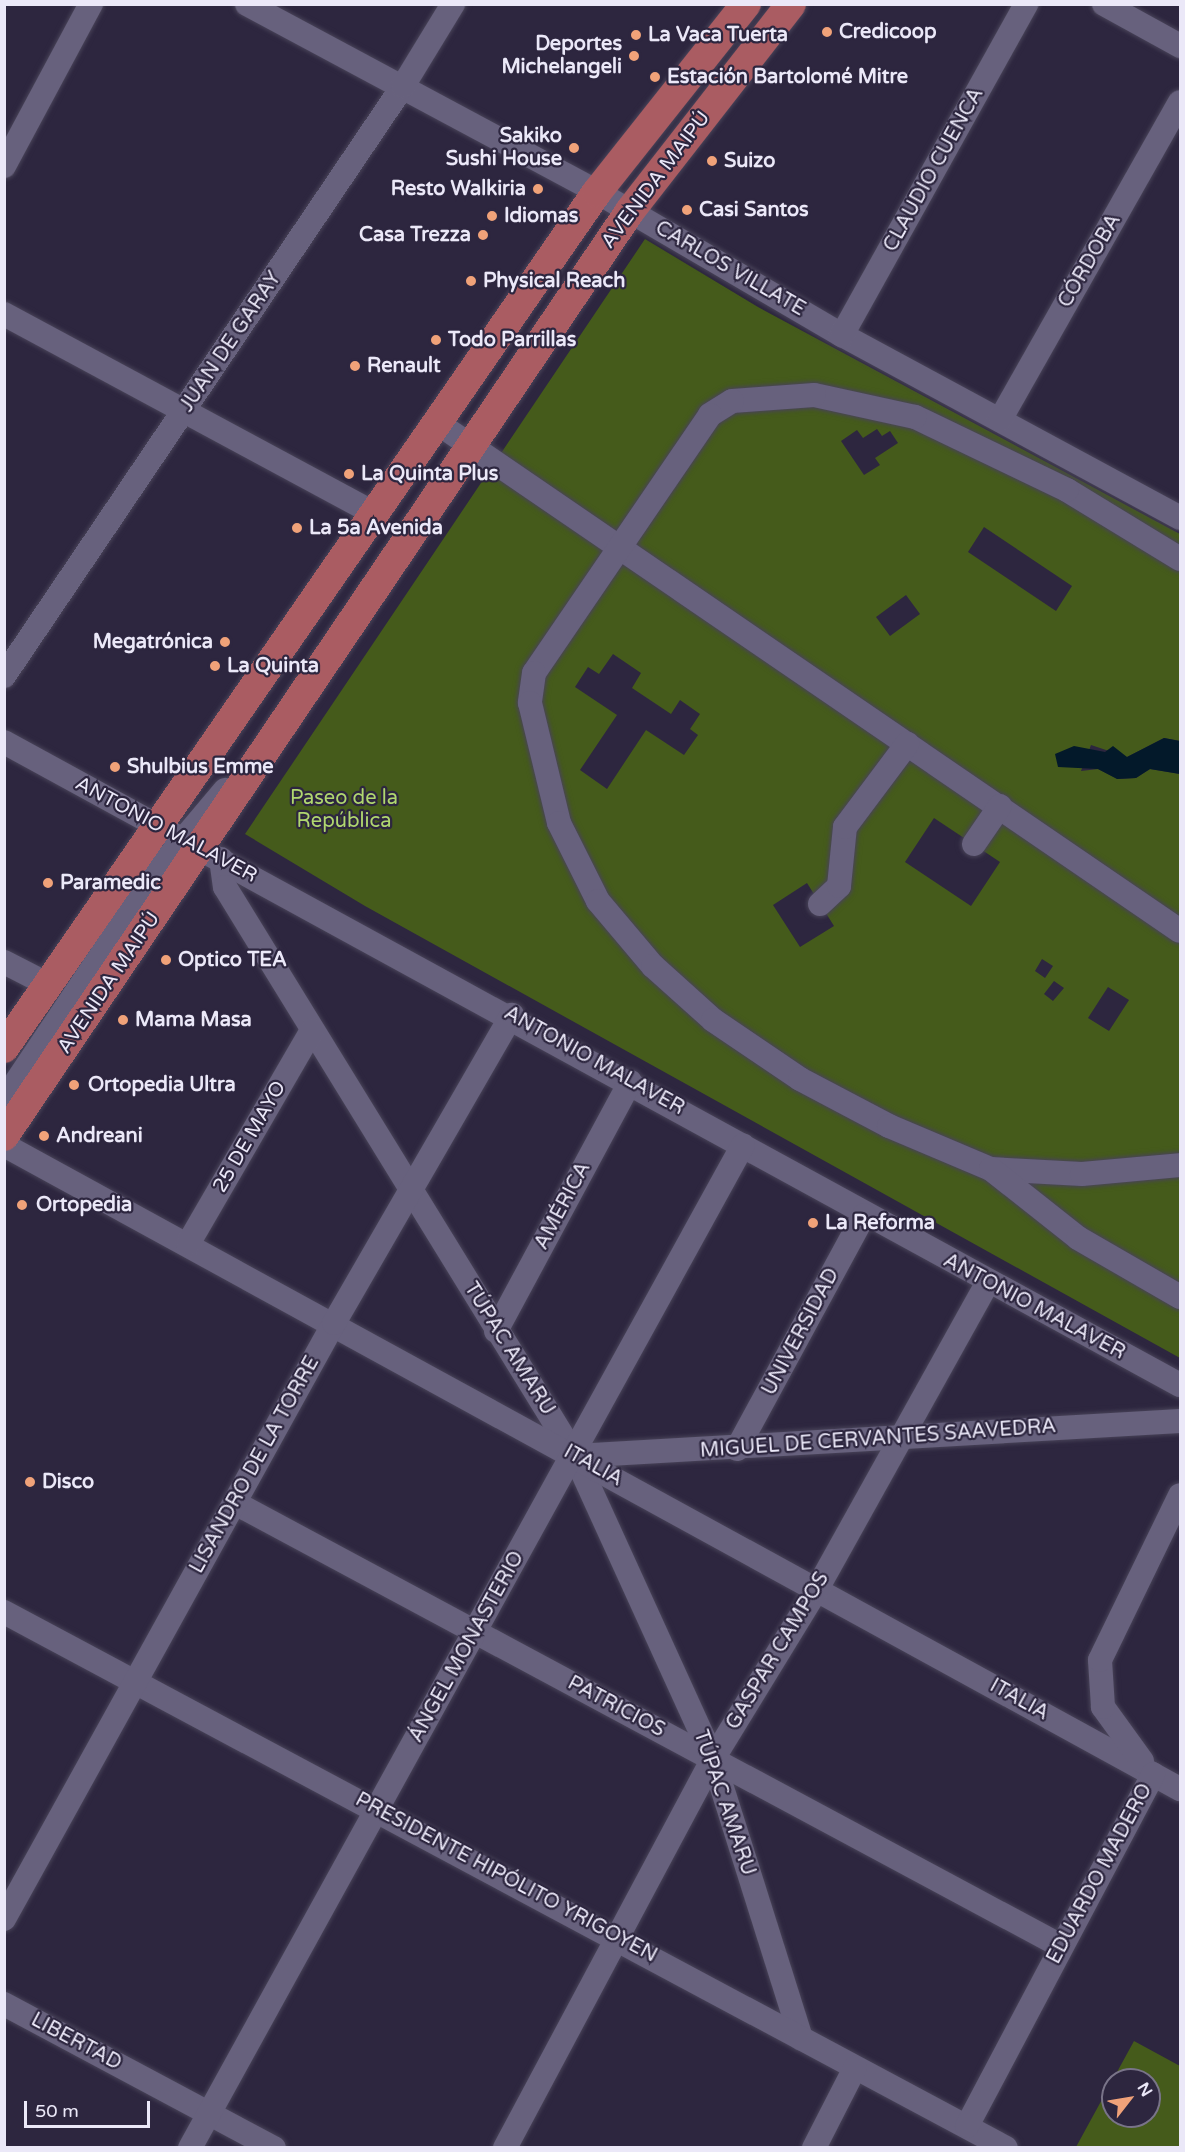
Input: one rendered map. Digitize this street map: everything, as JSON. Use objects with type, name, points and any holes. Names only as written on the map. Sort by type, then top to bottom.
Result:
[{"type":"main road","name":"AVENIDA MAIPÚ","points":[[4,1136],[191,843],[372,512],[597,192],[746,4]]},
{"type":"main road","name":"AVENIDA MAIPÚ","points":[[13,1071],[84,969],[191,843],[270,740],[630,211],[791,4]]},
{"type":"street","points":[[4,166],[92,4]]},
{"type":"street","name":"CARLOS VILLATE","points":[[247,4],[597,192],[842,335],[1180,518]]},
{"type":"street","name":"JUAN DE GARAY","points":[[4,676],[403,86],[453,4]]},
{"type":"street","name":"CLAUDIO CUENCA","points":[[842,335],[1026,4]]},
{"type":"street","points":[[1104,4],[1180,46]]},
{"type":"street","name":"CÓRDOBA","points":[[1000,420],[1180,102]]},
{"type":"street","points":[[4,314],[372,512]]},
{"type":"street","points":[[1180,559],[1067,490],[915,417],[814,395],[732,401],[710,415],[531,685],[559,823],[598,901],[653,966],[713,1020],[781,1066],[889,1126],[991,1169],[1078,1238],[1180,1298]]},
{"type":"street","points":[[435,422],[622,547],[1180,931]]},
{"type":"street","name":"ANTONIO MALAVER","points":[[4,742],[512,1015],[987,1284],[1180,1385]]},
{"type":"street","points":[[820,904],[839,886],[845,826],[907,744]]},
{"type":"street","points":[[974,844],[1000,806]]},
{"type":"street","points":[[4,962],[84,969],[146,877],[191,843]]},
{"type":"street","name":"TÚPAC AMARU","points":[[191,843],[225,887],[575,1456],[713,1759],[801,2038]]},
{"type":"street","name":"LISANDRO DE LA TORRE","points":[[4,1919],[334,1323],[512,1015]]},
{"type":"street","name":"25 DE MAYO","points":[[188,1245],[312,1030]]},
{"type":"street","name":"AMÉRICA","points":[[496,1331],[630,1082]]},
{"type":"street","name":"ITALIA","points":[[4,1145],[334,1323],[1180,1789]]},
{"type":"street","name":"ÁNGEL MONASTERIO","points":[[190,2148],[474,1631],[575,1456],[743,1145]]},
{"type":"street","points":[[991,1169],[1083,1174],[1180,1165]]},
{"type":"street","name":"UNIVERSIDAD","points":[[737,1449],[864,1215]]},
{"type":"street","name":"GASPAR CAMPOS","points":[[505,2148],[713,1759],[817,1589],[987,1284]]},
{"type":"street","name":"MIGUEL DE CERVANTES SAAVEDRA","points":[[575,1456],[737,1449],[1180,1421]]},
{"type":"street","name":"EDUARDO MADERO","points":[[967,2126],[1153,1774],[1111,1724],[1099,1674],[1105,1646],[1180,1495]]},
{"type":"street","name":"PATRICIOS","points":[[235,1503],[1061,1946]]},
{"type":"street","name":"PRESIDENTE HIPÓLITO YRIGOYEN","points":[[4,1612],[618,1936],[855,2068],[1006,2148]]},
{"type":"street","name":"LIBERTAD","points":[[4,2004],[274,2148]]},
{"type":"street","points":[[814,2148],[855,2068]]},
{"type":"green space","name":"Paseo de la República","points":[[645,239],[758,307],[1180,534],[1180,741],[1164,738],[1127,757],[1091,745],[1081,771],[1098,769],[1118,779],[1136,778],[1150,769],[1180,774],[1180,1358],[365,906],[245,834]],"holes":[[[877,429],[882,436],[890,431],[898,443],[875,458],[880,465],[864,475],[841,441],[857,430],[863,438]],[[984,527],[1072,586],[1056,611],[968,552]],[[906,595],[920,614],[890,636],[876,617]],[[613,654],[641,673],[632,688],[671,714],[680,700],[700,714],[690,729],[698,735],[684,755],[646,730],[607,789],[580,770],[617,715],[575,687],[588,667],[599,674]],[[934,818],[1000,862],[971,906],[905,862]],[[807,883],[834,926],[800,947],[773,905]],[[1042,959],[1053,966],[1045,978],[1035,971]],[[1054,981],[1064,988],[1053,1001],[1044,994]],[[1108,987],[1129,1000],[1109,1031],[1088,1018]]]},
{"type":"green space","points":[[1134,2041],[1180,2066],[1180,2147],[1076,2147],[1101,2101],[1101,2128],[1161,2128],[1161,2068],[1119,2068]]},
{"type":"water","points":[[1164,738],[1180,741],[1180,774],[1150,769],[1136,778],[1117,779],[1098,769],[1058,767],[1055,754],[1074,746],[1105,752],[1113,746],[1127,757]]},
{"type":"place","name":"Credicoop","points":[[827,32]]},
{"type":"place","name":"La Vaca Tuerta","points":[[636,35]]},
{"type":"place","name":"Deportes Michelangeli","points":[[634,56]]},
{"type":"place","name":"Estación Bartolomé Mitre","points":[[655,77]]},
{"type":"place","name":"Sakiko Sushi House","points":[[574,148]]},
{"type":"place","name":"Suizo","points":[[712,161]]},
{"type":"place","name":"Resto Walkiria","points":[[538,189]]},
{"type":"place","name":"Casi Santos","points":[[687,210]]},
{"type":"place","name":"Idiomas","points":[[492,216]]},
{"type":"place","name":"Casa Trezza","points":[[483,235]]},
{"type":"place","name":"Physical Reach","points":[[471,281]]},
{"type":"place","name":"Todo Parrillas","points":[[436,340]]},
{"type":"place","name":"Renault","points":[[355,366]]},
{"type":"place","name":"La Quinta Plus","points":[[349,474]]},
{"type":"place","name":"La 5a Avenida","points":[[297,528]]},
{"type":"place","name":"Megatrónica","points":[[225,642]]},
{"type":"place","name":"La Quinta","points":[[215,666]]},
{"type":"place","name":"Shulbius Emme","points":[[115,767]]},
{"type":"place","name":"Paramedic","points":[[48,883]]},
{"type":"place","name":"Optico TEA","points":[[166,960]]},
{"type":"place","name":"Mama Masa","points":[[123,1020]]},
{"type":"place","name":"Ortopedia Ultra","points":[[74,1085]]},
{"type":"place","name":"Andreani","points":[[44,1136]]},
{"type":"place","name":"Ortopedia","points":[[22,1205]]},
{"type":"place","name":"La Reforma","points":[[813,1223]]},
{"type":"place","name":"Disco","points":[[30,1482]]}]
